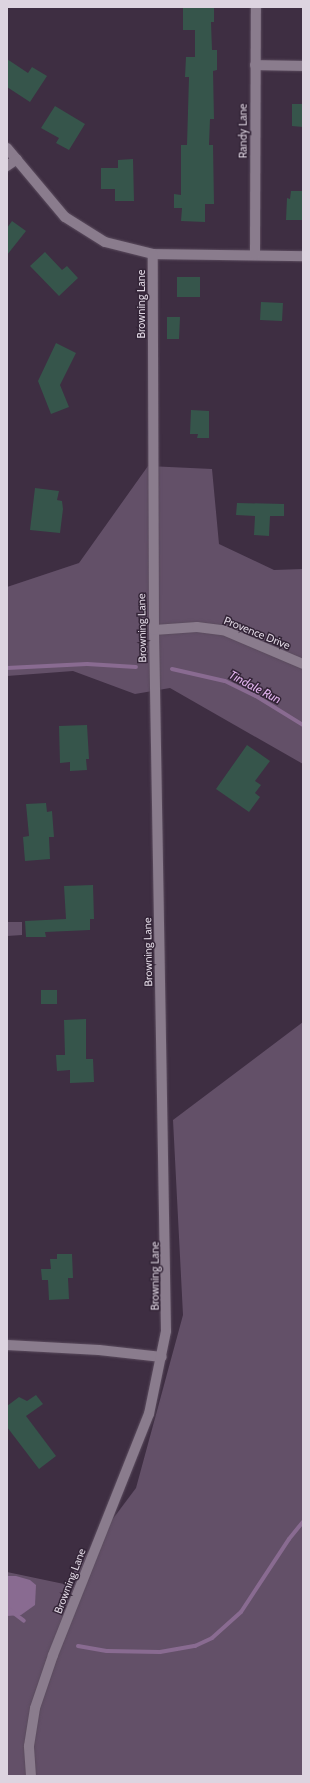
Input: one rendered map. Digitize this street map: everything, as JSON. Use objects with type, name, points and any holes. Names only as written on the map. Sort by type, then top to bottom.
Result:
[{"type":"street","name":"Randy Lane","points":[[255,255],[256,7]]},
{"type":"street","points":[[255,66],[303,66]]},
{"type":"street","points":[[7,148],[66,217],[90,234],[105,242],[153,254],[303,256]]},
{"type":"street","points":[[7,166],[17,160]]},
{"type":"street","name":"Browning Lane","points":[[31,1776],[30,1746],[35,1708],[53,1655],[148,1414],[162,1357],[166,1331],[167,1272],[154,630],[153,254]]},
{"type":"street","name":"Provence Drive","points":[[154,630],[197,627],[223,630],[303,664]]},
{"type":"street","points":[[7,1345],[99,1350],[162,1357]]},
{"type":"shaded area","points":[[148,466],[212,469],[219,544],[274,570],[303,569],[303,764],[170,688],[135,694],[73,671],[7,676],[7,587],[79,563]]},
{"type":"shaded area","points":[[7,922],[22,922],[22,935],[7,936]]},
{"type":"shaded area","points":[[303,1022],[303,1776],[7,1776],[7,1572],[64,1584],[136,1488],[183,1315],[173,1120]]},
{"type":"shaded area","points":[[7,1576],[16,1576],[30,1580],[36,1585],[35,1605],[21,1615],[7,1616]]},
{"type":"building","points":[[214,7],[214,22],[211,22],[212,50],[217,50],[217,70],[213,71],[214,119],[210,119],[209,145],[213,145],[214,204],[205,204],[205,222],[181,221],[182,208],[174,208],[174,194],[181,195],[181,145],[187,145],[189,77],[185,77],[186,57],[195,57],[195,30],[183,30],[183,8]]},
{"type":"building","points":[[7,59],[28,73],[32,67],[47,76],[30,102],[7,87]]},
{"type":"building","points":[[292,104],[303,104],[303,127],[292,126]]},
{"type":"building","points":[[55,106],[85,124],[69,150],[56,143],[59,138],[41,128]]},
{"type":"building","points":[[133,159],[134,201],[115,201],[115,189],[101,189],[101,168],[118,168],[118,160]]},
{"type":"building","points":[[291,191],[303,191],[303,220],[286,220],[287,198],[290,199]]},
{"type":"building","points":[[12,221],[26,231],[7,255],[7,228]]},
{"type":"building","points":[[45,252],[62,270],[67,266],[78,278],[59,296],[30,266]]},
{"type":"building","points":[[177,277],[200,277],[200,297],[177,297]]},
{"type":"building","points":[[261,302],[283,303],[282,321],[260,320]]},
{"type":"building","points":[[167,317],[180,317],[179,339],[167,339]]},
{"type":"building","points":[[56,343],[76,353],[60,385],[69,407],[51,414],[38,381]]},
{"type":"building","points":[[191,410],[209,411],[209,438],[197,438],[198,434],[190,434]]},
{"type":"building","points":[[35,488],[59,491],[57,500],[62,501],[63,509],[60,533],[30,530]]},
{"type":"building","points":[[237,503],[284,504],[284,516],[270,516],[269,536],[254,535],[255,516],[236,515]]},
{"type":"building","points":[[87,725],[89,759],[86,759],[87,770],[70,771],[70,762],[60,763],[59,726]]},
{"type":"building","points":[[247,745],[270,761],[255,781],[261,785],[255,793],[260,797],[249,812],[216,789]]},
{"type":"building","points":[[46,803],[47,812],[52,811],[54,837],[49,837],[50,859],[25,861],[23,837],[29,836],[26,804]]},
{"type":"building","points":[[93,885],[94,919],[90,919],[90,930],[45,932],[46,937],[26,937],[25,921],[66,919],[64,886]]},
{"type":"building","points":[[41,990],[57,990],[57,1004],[41,1004]]},
{"type":"building","points":[[86,1019],[86,1059],[93,1059],[94,1082],[70,1083],[70,1070],[57,1071],[56,1055],[65,1055],[64,1020]]},
{"type":"building","points":[[57,1254],[72,1254],[73,1278],[68,1278],[69,1299],[49,1300],[48,1280],[42,1280],[41,1269],[51,1269],[50,1259],[57,1259]]},
{"type":"building","points":[[36,1395],[43,1404],[26,1416],[56,1456],[39,1469],[7,1427],[7,1406],[19,1397],[27,1401]]},
{"type":"waterway","name":"Tindale Run","points":[[7,668],[87,664],[136,667]]},
{"type":"waterway","name":"Tindale Run","points":[[172,669],[225,681],[256,696],[303,725]]},
{"type":"waterway","points":[[78,1646],[107,1651],[160,1652],[195,1646],[212,1638],[241,1612],[289,1539],[303,1522]]},
{"type":"waterway","points":[[7,1608],[24,1621]]}]
